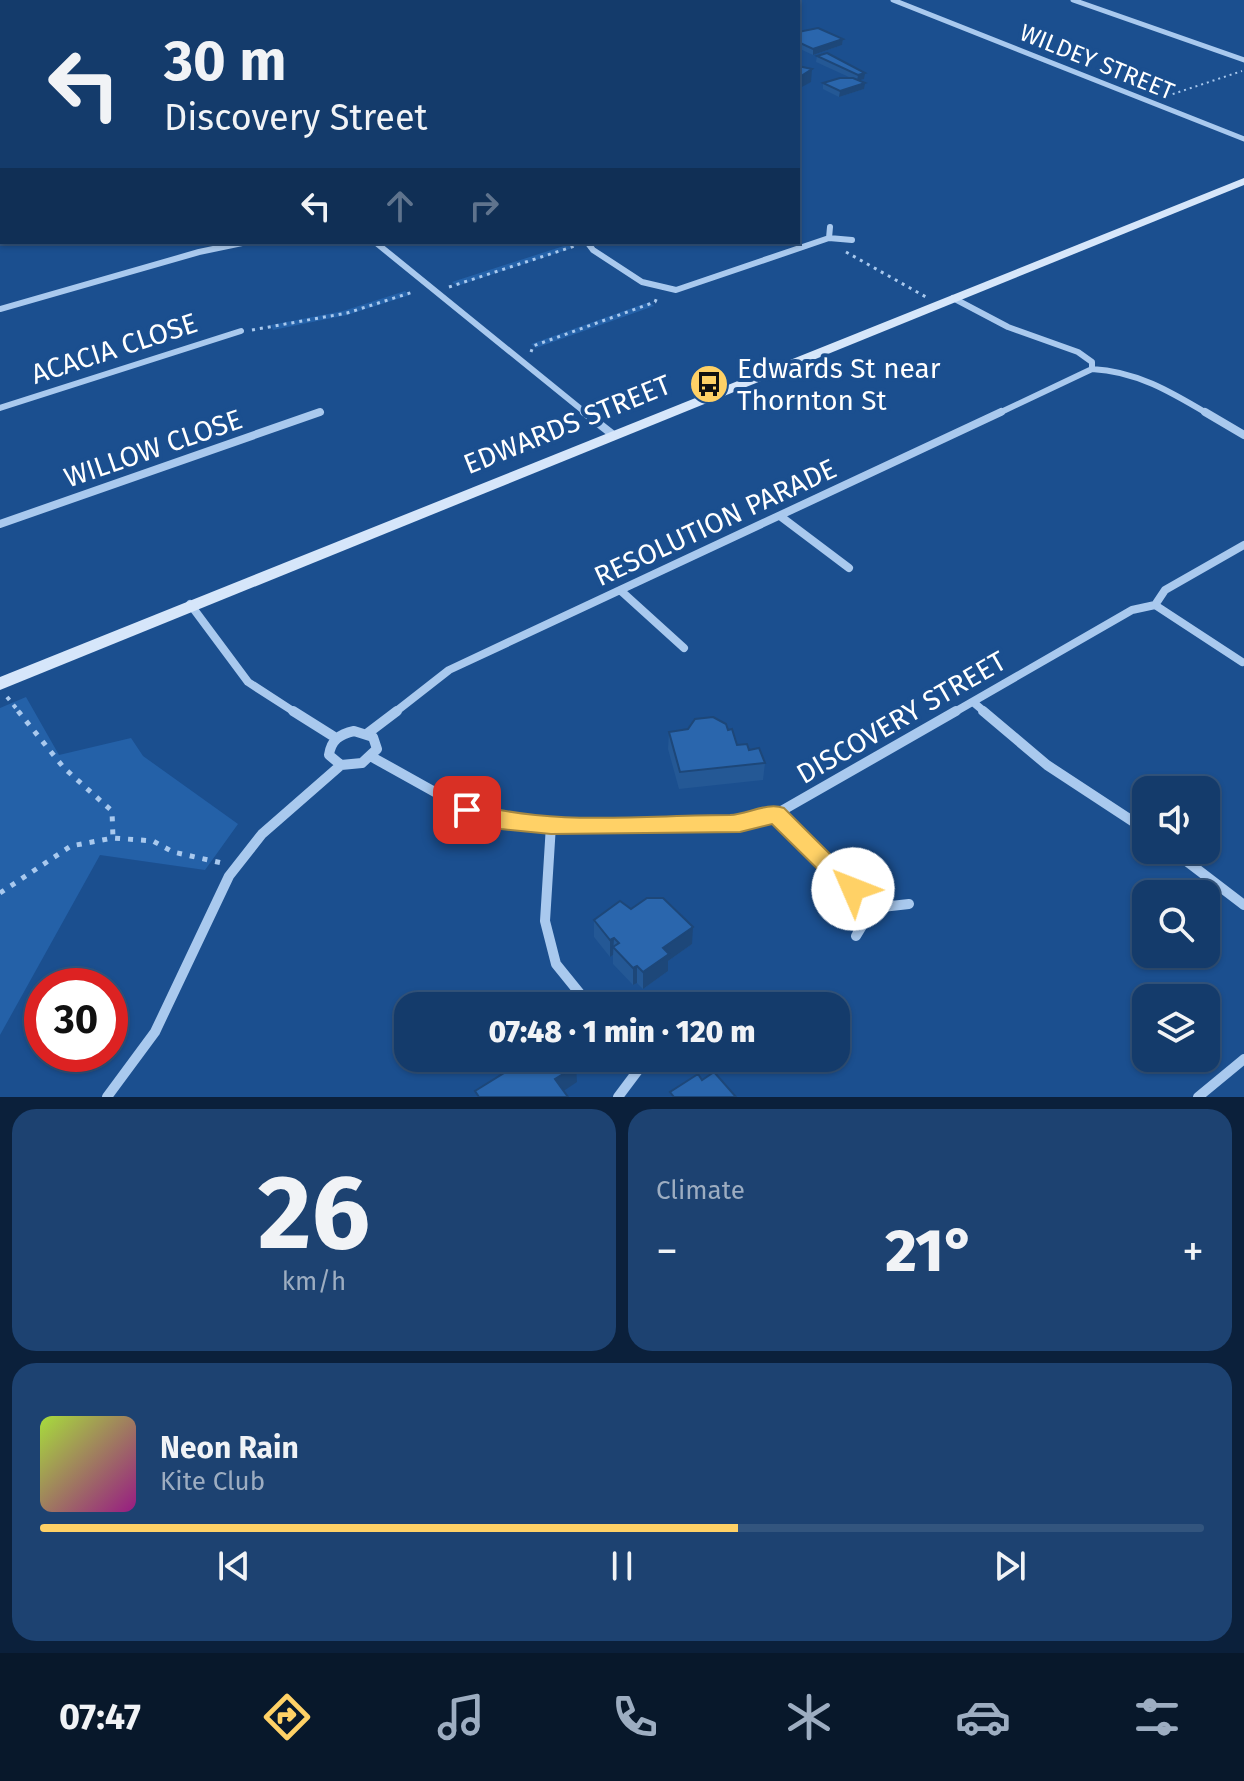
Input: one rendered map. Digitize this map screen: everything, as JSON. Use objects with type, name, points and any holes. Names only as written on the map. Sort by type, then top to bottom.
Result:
[{"type":"main road","name":"EDWARDS STREET","points":[[0,686],[190,604],[1244,181]]},
{"type":"street","name":"WILDEY STREET","points":[[893,0],[1244,139]]},
{"type":"street","points":[[1073,0],[1244,60]]},
{"type":"street","points":[[826,239],[830,227]]},
{"type":"street","points":[[591,244],[643,283],[661,290],[690,288],[826,239],[852,240]]},
{"type":"street","points":[[0,309],[199,252],[237,244]]},
{"type":"street","points":[[378,244],[612,434]]},
{"type":"street","points":[[946,301],[1078,352],[1092,362],[1092,369],[1110,368],[1133,374],[1244,435]]},
{"type":"street","name":"ACACIA CLOSE","points":[[0,408],[241,331]]},
{"type":"street","name":"RESOLUTION PARADE","points":[[368,733],[449,670],[1092,369]]},
{"type":"street","name":"WILLOW CLOSE","points":[[0,524],[320,412]]},
{"type":"street","points":[[780,516],[849,568]]},
{"type":"street","name":"DISCOVERY STREET","points":[[372,757],[467,810],[501,821],[551,825],[740,823],[776,814],[1132,610],[1155,605],[1165,590],[1244,545]]},
{"type":"street","points":[[620,590],[684,648]]},
{"type":"street","points":[[190,604],[248,682],[336,738]]},
{"type":"street","points":[[1155,605],[1242,662]]},
{"type":"street","points":[[973,702],[1047,765],[1132,821]]},
{"type":"street","points":[[354,731],[368,733],[376,742],[377,749],[372,757],[359,765],[341,765],[329,755],[336,738],[354,731]]},
{"type":"street","points":[[107,1097],[155,1032],[209,913],[237,866],[262,834],[341,765]]},
{"type":"street","points":[[776,814],[873,908]]},
{"type":"street","points":[[551,825],[545,921],[556,964],[579,992]]},
{"type":"street","points":[[1190,864],[1244,905]]},
{"type":"street","points":[[873,908],[909,904]]},
{"type":"street","points":[[856,936],[873,908]]},
{"type":"street","points":[[1198,1097],[1244,1059]]},
{"type":"street","points":[[618,1097],[637,1072]]},
{"type":"path","points":[[1150,102],[1244,70]]},
{"type":"path","points":[[826,239],[946,301]]},
{"type":"path","points":[[438,292],[582,244]]},
{"type":"path","points":[[520,358],[531,352],[533,346],[655,302],[661,290]]},
{"type":"path","points":[[241,331],[347,313],[413,292]]},
{"type":"path","points":[[0,686],[64,768],[112,811],[113,838]]},
{"type":"path","points":[[0,893],[71,846],[113,838],[153,841],[173,852],[237,866]]},
{"type":"shaded area","points":[[570,244],[575,247],[457,286],[452,282]]},
{"type":"shaded area","points":[[405,291],[410,295],[347,315],[273,330],[271,325],[343,311]]},
{"type":"shaded area","points":[[649,302],[654,306],[536,348],[531,344]]},
{"type":"shaded area","points":[[26,697],[59,755],[131,738],[143,756],[238,824],[205,870],[100,855],[37,968],[24,968],[24,992],[0,1035],[0,708]]},
{"type":"building","points":[[818,28],[843,39],[813,49],[800,43],[800,32]]},
{"type":"building","points":[[827,53],[865,73],[858,75],[817,56]]},
{"type":"building","points":[[800,66],[812,69],[800,77]]},
{"type":"building","points":[[853,78],[865,83],[840,91],[823,83]]},
{"type":"building","points":[[713,717],[726,724],[728,730],[732,729],[737,745],[747,744],[749,750],[759,748],[765,763],[680,772],[669,732],[688,729],[695,719]]},
{"type":"building","points":[[647,898],[663,898],[693,927],[663,948],[669,954],[643,972],[637,966],[633,968],[613,947],[619,943],[614,938],[610,940],[594,920],[620,901],[631,909]]},
{"type":"building","points":[[506,1072],[566,1072],[555,1079],[568,1097],[479,1097],[475,1091]]},
{"type":"building","points":[[714,1072],[736,1097],[674,1097],[670,1092],[698,1074],[702,1080]]},
{"type":"place","name":"Edwards St near Thornton St","points":[[709,384]]},
{"type":"route","points":[[467,810],[501,821],[551,825],[740,823],[776,814],[853,889]]}]
